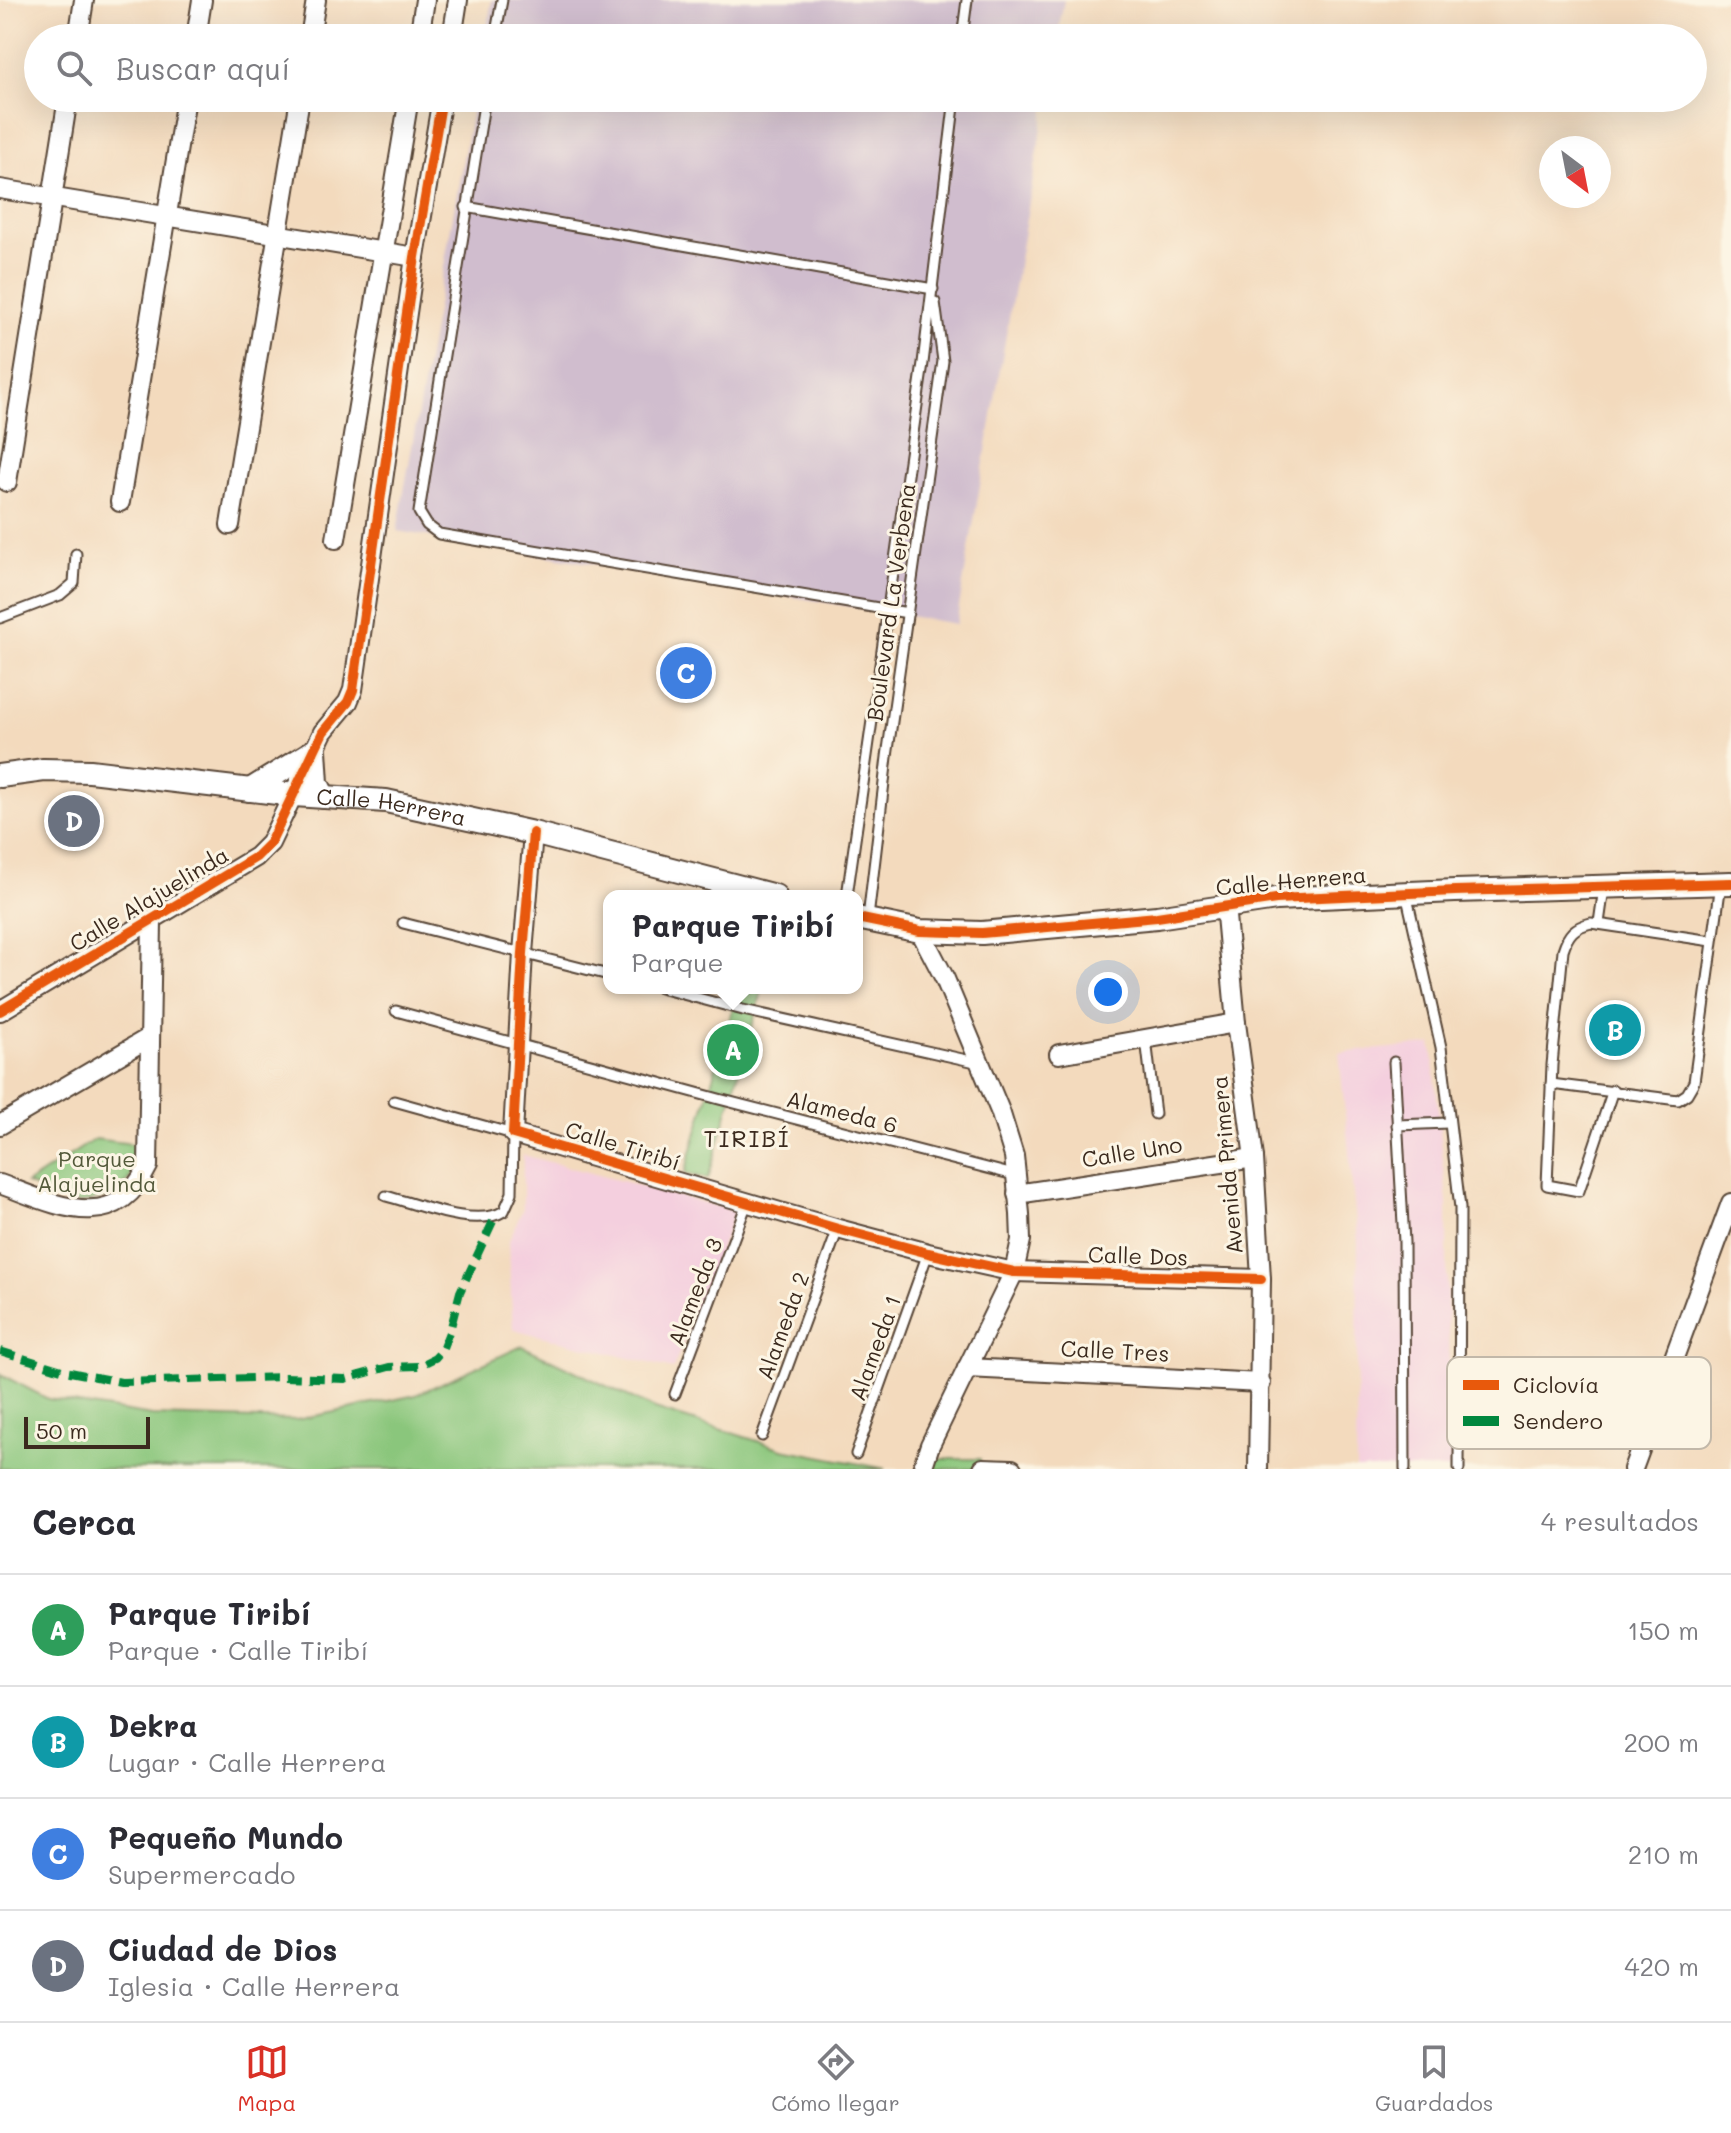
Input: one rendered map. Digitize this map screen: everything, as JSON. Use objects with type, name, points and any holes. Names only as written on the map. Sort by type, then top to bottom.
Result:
[{"type":"street","points":[[80,24],[84,0]]},
{"type":"street","points":[[198,24],[202,0]]},
{"type":"street","points":[[312,24],[316,0]]},
{"type":"street","points":[[421,24],[425,0]]},
{"type":"street","points":[[454,24],[458,0]]},
{"type":"street","points":[[7,482],[66,112]]},
{"type":"street","points":[[120,502],[184,112]]},
{"type":"street","points":[[230,525],[298,112]]},
{"type":"street","points":[[336,539],[407,112]]},
{"type":"street","name":"Calle Alajuelinda","points":[[0,1011],[256,857],[270,843],[327,725],[348,702],[353,690],[415,257],[440,112]]},
{"type":"street","points":[[0,189],[415,257]]},
{"type":"street","points":[[250,790],[315,750],[317,783],[324,797]]},
{"type":"street","name":"Calle Herrera","points":[[0,776],[44,770],[90,771],[294,795],[386,801],[533,833],[752,890]]},
{"type":"street","points":[[513,1134],[533,833]]},
{"type":"street","name":"Calle Herrera","points":[[863,920],[920,931],[982,933],[1157,917],[1276,899],[1726,883]]},
{"type":"street","name":"Avenida Primera","points":[[1225,905],[1236,1023],[1254,1158],[1261,1279],[1258,1469]]},
{"type":"street","name":"Calle Alajuelinda","points":[[0,1184],[72,1210],[95,1210],[120,1201],[139,1184],[148,1166],[152,922]]},
{"type":"street","points":[[920,931],[945,979],[1000,1111],[1017,1185],[1021,1240],[1014,1272],[930,1445],[922,1469]]},
{"type":"street","points":[[1059,1054],[1236,1023]]},
{"type":"street","points":[[0,1125],[150,1037]]},
{"type":"street","name":"Calle Tiribí","points":[[513,1134],[838,1229],[1014,1272]]},
{"type":"street","name":"Calle Uno","points":[[1017,1185],[1254,1158]]},
{"type":"street","points":[[1675,1357],[1730,1211]]},
{"type":"street","name":"Calle Dos","points":[[1014,1272],[1261,1279]]},
{"type":"street","name":"Calle Tres","points":[[967,1368],[1261,1383]]},
{"type":"street","points":[[1633,1469],[1641,1449]]},
{"type":"street","points":[[983,1468],[1012,1469]]},
{"type":"lane","points":[[498,24],[502,0]]},
{"type":"lane","points":[[964,24],[967,0]]},
{"type":"lane","points":[[483,112],[419,512],[427,525],[439,534],[908,613]]},
{"type":"lane","name":"Boulevard La Verbena","points":[[848,890],[933,289],[953,112]]},
{"type":"lane","points":[[466,207],[933,289]]},
{"type":"lane","name":"Boulevard La Verbena","points":[[863,913],[943,361],[933,289]]},
{"type":"lane","points":[[0,618],[60,595],[74,583],[76,554]]},
{"type":"lane","points":[[867,755],[887,757]]},
{"type":"lane","points":[[1551,1084],[1678,1100],[1687,1094],[1694,1082],[1712,941],[1726,883]]},
{"type":"lane","points":[[1599,923],[1604,888]]},
{"type":"lane","points":[[1406,893],[1441,1047],[1460,1208],[1459,1357]]},
{"type":"lane","points":[[403,923],[603,973]]},
{"type":"lane","points":[[1613,1090],[1579,1191],[1547,1185],[1551,1084],[1563,950],[1567,936],[1578,926],[1599,923],[1712,941]]},
{"type":"lane","points":[[683,994],[982,1063]]},
{"type":"lane","name":"Alameda 6","points":[[396,1011],[719,1099],[1017,1185]]},
{"type":"lane","points":[[1146,1039],[1155,1114]]},
{"type":"lane","points":[[1394,1062],[1404,1242],[1405,1469]]},
{"type":"lane","points":[[386,1196],[472,1219],[495,1217],[504,1211],[512,1193],[513,1134],[394,1101]]},
{"type":"lane","points":[[1397,1125],[1448,1123]]},
{"type":"lane","name":"Alameda 3","points":[[675,1394],[747,1203]]},
{"type":"lane","name":"Alameda 2","points":[[762,1436],[838,1229]]},
{"type":"lane","name":"Alameda 1","points":[[856,1454],[928,1253]]},
{"type":"lane","points":[[1459,1449],[1459,1469]]},
{"type":"shaded area","points":[[492,0],[1064,0],[1060,24],[488,24]]},
{"type":"shaded area","points":[[472,112],[1045,112],[956,624],[397,531]]},
{"type":"shaded area","points":[[1432,1044],[1447,1204],[1447,1449],[1451,1449],[1452,1469],[1356,1469],[1358,1242],[1339,1053]]},
{"type":"shaded area","points":[[523,1155],[735,1211],[673,1369],[513,1329],[508,1243],[523,1208]]},
{"type":"green space","points":[[737,994],[761,994],[708,1179],[685,1173]]},
{"type":"green space","name":"Parque Alajuelinda","points":[[95,1139],[141,1145],[133,1173],[116,1192],[80,1203],[26,1184]]},
{"type":"green space","points":[[522,1346],[655,1409],[783,1449],[886,1469],[0,1469],[0,1374],[48,1399],[152,1416],[296,1420],[416,1395]]},
{"type":"green space","points":[[935,1459],[980,1459],[980,1469],[932,1469]]},
{"type":"marked path","points":[[0,1351],[65,1371],[121,1382],[284,1377],[345,1379],[389,1367],[419,1366],[435,1358],[442,1350],[460,1292],[495,1217]]},
{"type":"cycle path","points":[[0,1011],[256,857],[270,843],[323,732],[348,702],[353,690],[415,257],[440,112]]},
{"type":"cycle path","points":[[533,833],[513,1134],[838,1229],[1014,1272],[1261,1279]]},
{"type":"cycle path","points":[[863,919],[920,931],[982,933],[1157,917],[1276,899],[1731,883]]},
{"type":"place","name":"Pequeño Mundo","points":[[686,673]]},
{"type":"place","name":"Ciudad de Dios","points":[[74,821]]},
{"type":"place","name":"Dekra","points":[[1615,1030]]},
{"type":"place","name":"Parque Tiribí","points":[[733,1050]]},
{"type":"district","name":"TIRIBÍ","points":[[747,1139]]}]
